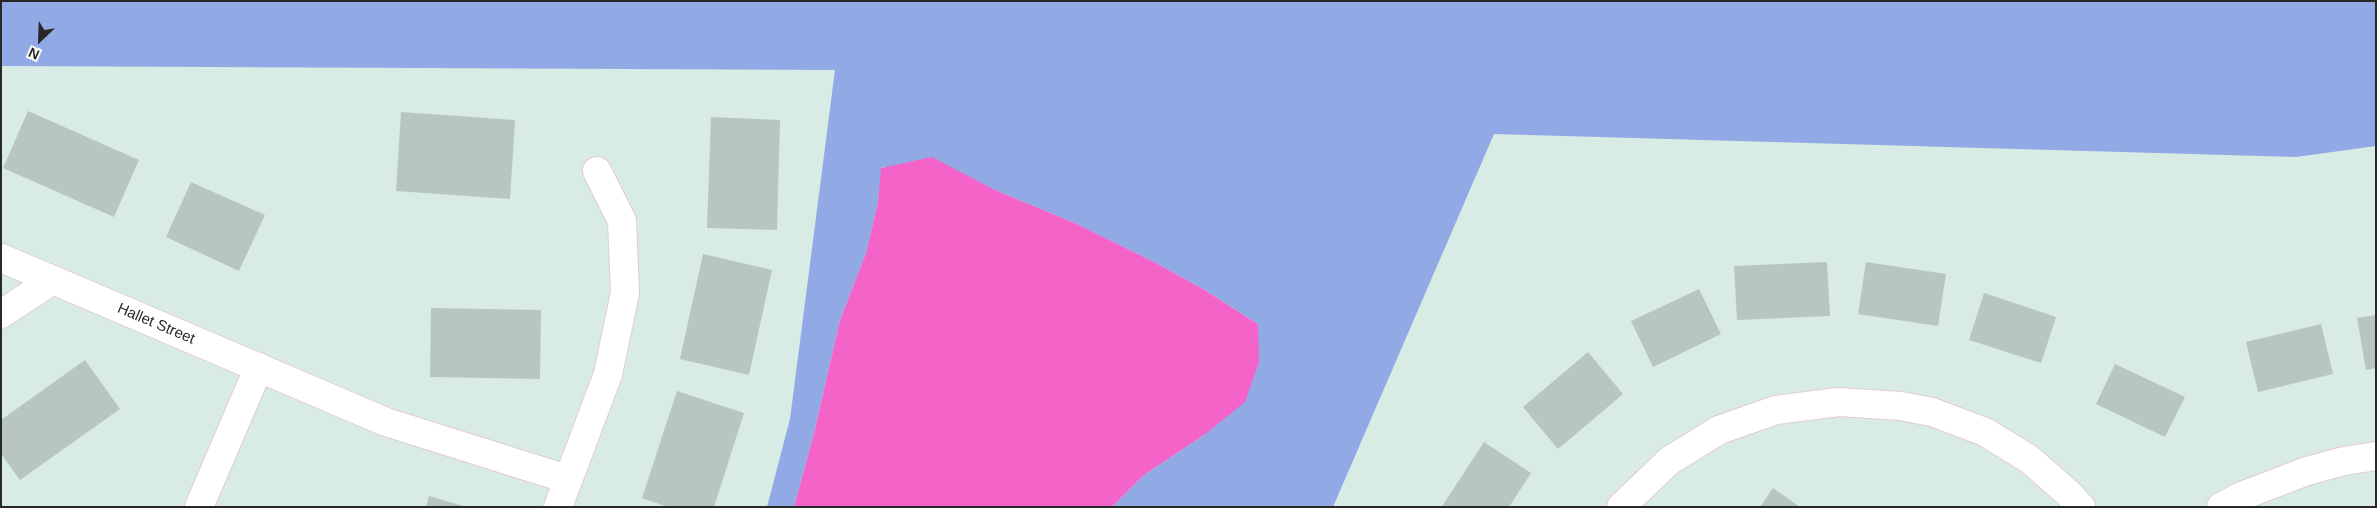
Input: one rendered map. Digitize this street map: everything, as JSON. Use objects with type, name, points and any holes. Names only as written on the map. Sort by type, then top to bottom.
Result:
[{"type":"street","points":[[558,507],[608,374],[625,294],[622,221],[597,171]]},
{"type":"street","name":"Hallet Street","points":[[1,258],[386,422],[567,479]]},
{"type":"street","points":[[1,314],[53,280]]},
{"type":"street","points":[[199,507],[259,367]]},
{"type":"street","points":[[1621,507],[1669,461],[1719,430],[1776,410],[1838,402],[1901,406],[1932,412],[1985,432],[2030,459],[2081,507]]},
{"type":"street","points":[[2221,507],[2239,497],[2307,471],[2344,461],[2376,456]]},
{"type":"shaded area","points":[[1,1],[2376,1],[2376,146],[2296,157],[1494,134],[1333,507],[1112,507],[1144,475],[1204,435],[1258,324],[1203,289],[1156,263],[1077,224],[995,190],[882,167],[878,202],[866,253],[840,320],[814,433],[794,507],[767,507],[790,419],[835,70],[1,66]]},
{"type":"shaded area","points":[[932,157],[995,190],[1077,224],[1156,263],[1203,289],[1258,324],[1259,362],[1245,402],[1204,435],[1144,475],[1112,507],[794,507],[814,433],[840,320],[866,253],[878,202],[881,168]]},
{"type":"building","points":[[28,111],[139,160],[114,217],[3,168]]},
{"type":"building","points":[[401,112],[515,120],[510,199],[396,191]]},
{"type":"building","points":[[711,117],[780,120],[777,230],[707,228]]},
{"type":"building","points":[[191,182],[265,215],[239,271],[166,237]]},
{"type":"building","points":[[703,254],[772,270],[749,375],[680,359]]},
{"type":"building","points":[[1827,262],[1830,316],[1737,320],[1734,266]]},
{"type":"building","points":[[1866,262],[1946,274],[1938,326],[1858,314]]},
{"type":"building","points":[[1699,289],[1721,334],[1653,367],[1631,321]]},
{"type":"building","points":[[1984,293],[2056,317],[2041,363],[1969,340]]},
{"type":"building","points":[[431,308],[541,310],[540,379],[430,377]]},
{"type":"building","points":[[2376,315],[2376,368],[2366,370],[2357,318]]},
{"type":"building","points":[[2321,324],[2333,374],[2258,392],[2246,342]]},
{"type":"building","points":[[1588,352],[1623,394],[1558,449],[1523,407]]},
{"type":"building","points":[[85,360],[120,409],[20,480],[1,454],[1,420]]},
{"type":"building","points":[[2115,364],[2185,397],[2165,437],[2096,404]]},
{"type":"building","points":[[677,391],[744,413],[714,507],[668,507],[642,498]]},
{"type":"building","points":[[1484,442],[1531,473],[1509,507],[1445,507],[1443,505]]},
{"type":"building","points":[[1773,488],[1800,507],[1760,507]]},
{"type":"building","points":[[429,496],[463,506],[463,507],[426,507]]}]
